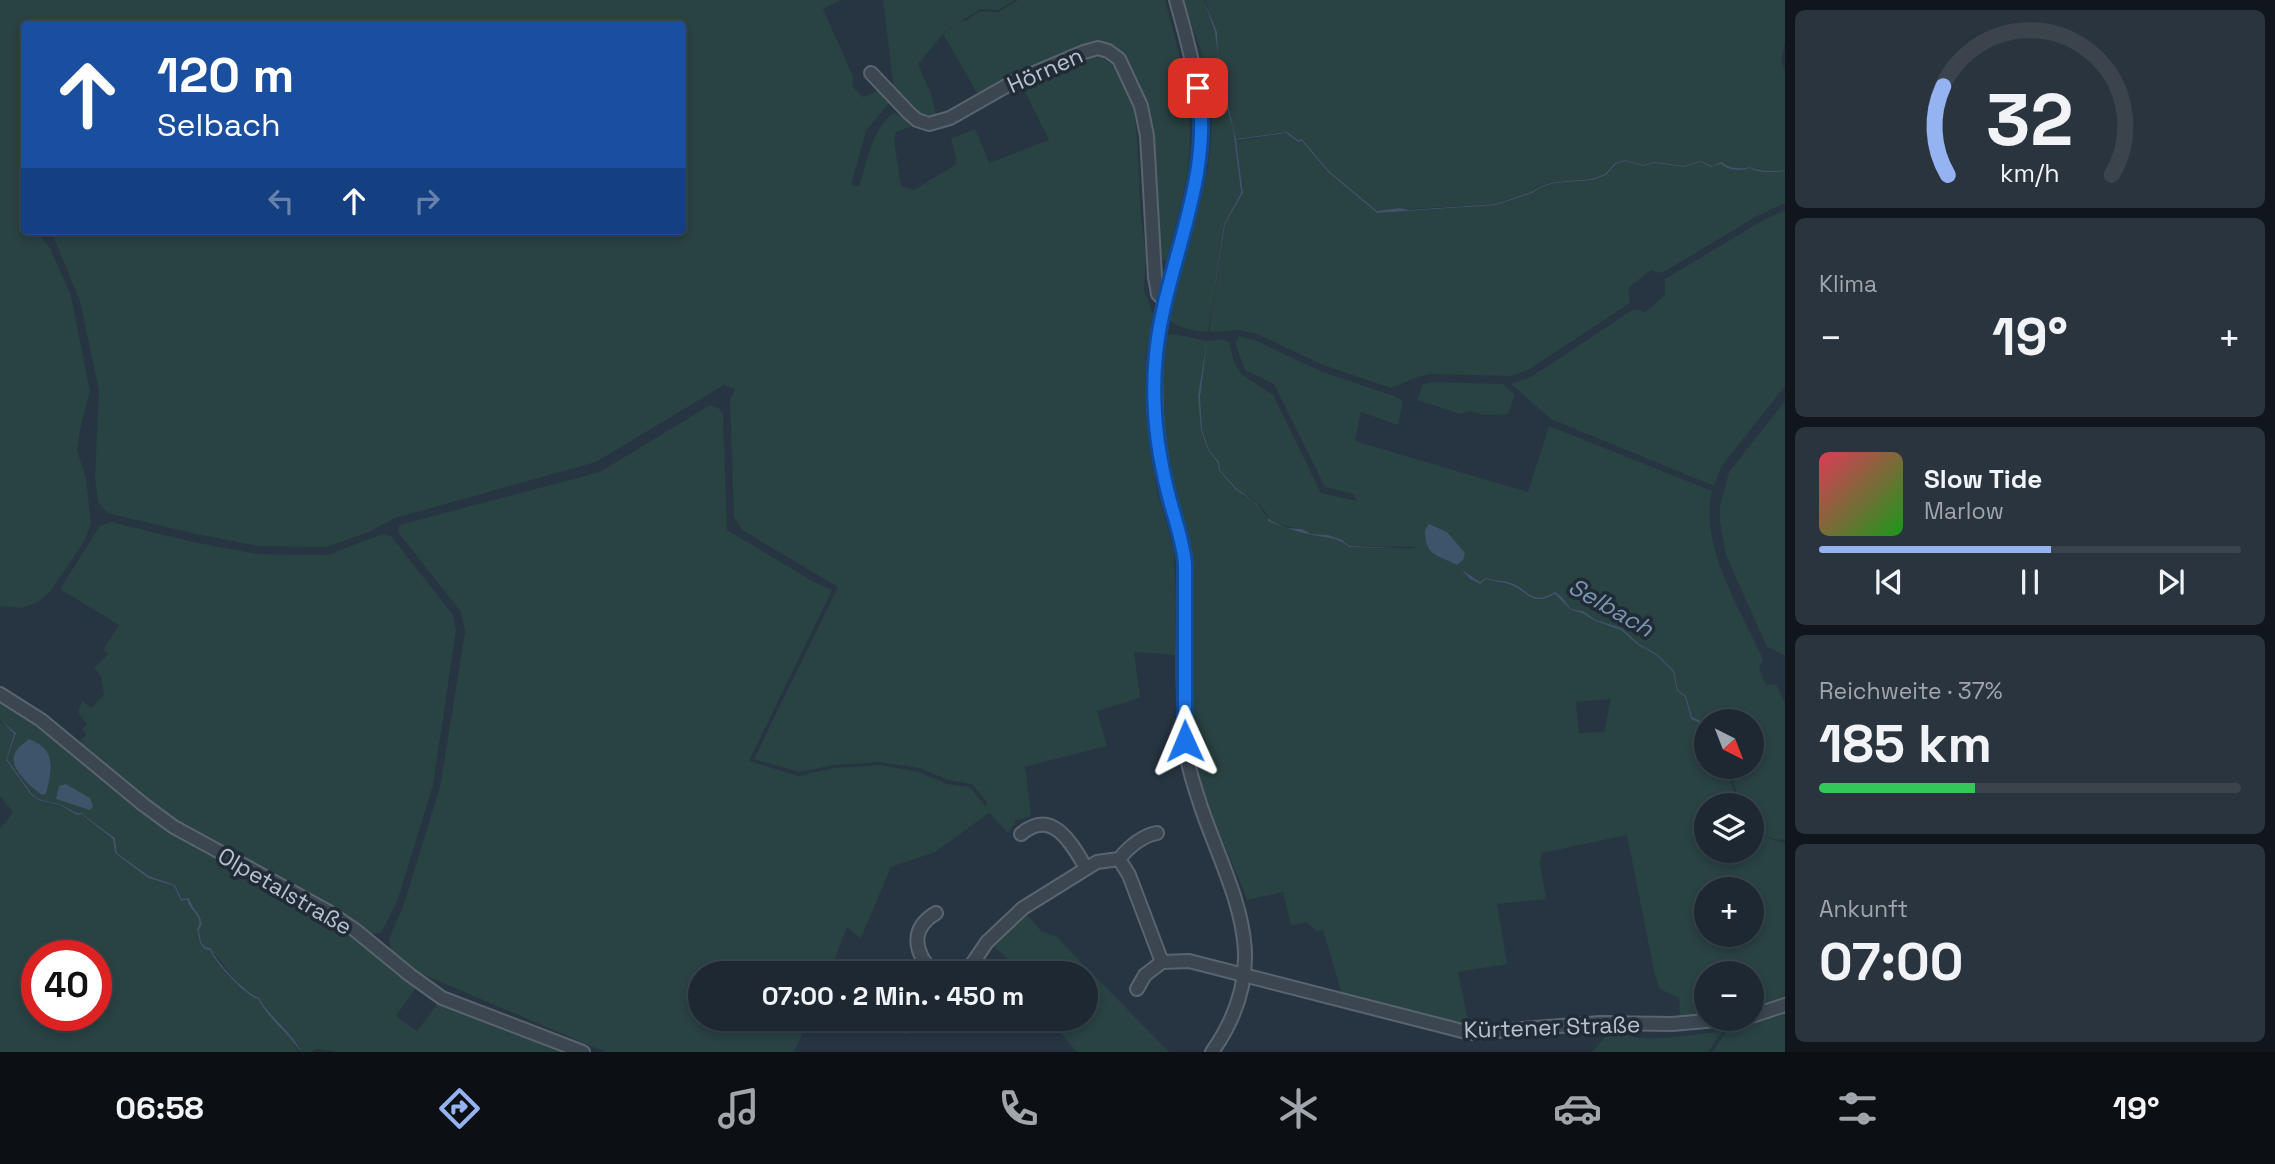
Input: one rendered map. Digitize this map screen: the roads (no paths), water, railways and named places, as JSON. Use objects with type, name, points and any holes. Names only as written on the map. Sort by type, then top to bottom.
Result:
[{"type":"street","points":[[1176,0],[1195,72],[1201,133],[1194,191],[1165,301],[1156,356],[1156,417],[1169,497],[1183,546],[1185,564],[1183,672],[1186,751],[1194,784],[1241,915],[1245,943],[1245,974],[1237,1007],[1212,1052]]},
{"type":"street","name":"Hörnen","points":[[871,73],[909,113],[917,120],[929,124],[950,118],[1014,81],[1084,52],[1098,48],[1119,59],[1141,106],[1147,136],[1155,277],[1158,294],[1165,301]]},
{"type":"street","name":"Olpetalstraße","points":[[0,694],[41,720],[174,827],[328,912],[442,998],[583,1052]]},
{"type":"street","points":[[1021,834],[1031,825],[1043,824],[1052,827],[1068,838],[1086,868]]},
{"type":"street","points":[[974,961],[987,942],[1023,908],[1086,868],[1097,862],[1119,859],[1127,848],[1157,833]]},
{"type":"street","points":[[1119,859],[1129,875],[1162,962],[1145,975],[1137,989]]},
{"type":"street","points":[[925,961],[917,938],[919,927],[936,913]]},
{"type":"street","name":"Kürtener Straße","points":[[1162,962],[1189,961],[1470,1033],[1600,1023],[1694,1022]]},
{"type":"street","points":[[1764,1012],[1785,1005]]},
{"type":"water","points":[[1204,0],[1217,32],[1222,72],[1219,89],[1227,101],[1236,139],[1287,132],[1298,140],[1302,139],[1329,171],[1377,211],[1496,204],[1555,182],[1592,179],[1605,174],[1615,163],[1625,160],[1643,165],[1655,162],[1684,166],[1701,161],[1712,166],[1722,162],[1735,168],[1750,167],[1785,171],[1767,172],[1750,168],[1735,170],[1721,164],[1711,167],[1701,162],[1684,167],[1655,163],[1643,166],[1625,161],[1616,164],[1606,175],[1593,180],[1555,183],[1532,193],[1496,205],[1377,213],[1328,172],[1302,141],[1298,142],[1286,133],[1236,140],[1243,193],[1225,224],[1208,332],[1224,224],[1241,193],[1233,128],[1225,102],[1217,89],[1220,71],[1215,33]]},
{"type":"water","points":[[1207,341],[1200,396],[1202,430],[1209,450],[1219,462],[1220,470],[1236,488],[1255,502],[1263,512],[1253,501],[1235,489],[1219,470],[1218,463],[1208,450],[1201,430],[1198,396]]},
{"type":"water","points":[[1429,524],[1447,532],[1465,553],[1463,560],[1457,565],[1430,550],[1425,530]]},
{"type":"water","points":[[1286,528],[1328,535],[1349,546],[1419,549],[1349,547],[1336,540],[1306,534]]},
{"type":"water","points":[[1461,569],[1480,582],[1486,578],[1508,582],[1535,597],[1540,598],[1555,592],[1571,609],[1583,611],[1596,620],[1622,628],[1639,644],[1657,654],[1674,671],[1678,690],[1686,696],[1694,720],[1691,719],[1685,697],[1677,691],[1673,672],[1656,655],[1638,645],[1621,630],[1595,621],[1582,613],[1571,610],[1555,594],[1547,598],[1535,599],[1506,583],[1486,579],[1480,584],[1470,579]]},
{"type":"water","points":[[0,720],[16,733],[7,759],[31,793],[39,799],[61,805],[77,813],[81,813],[115,838],[117,853],[149,876],[175,885],[182,899],[189,898],[201,920],[201,942],[205,947],[211,948],[239,984],[259,998],[294,1039],[300,1052],[258,999],[252,997],[231,978],[210,950],[204,949],[200,943],[197,929],[198,918],[187,900],[181,901],[174,886],[148,878],[115,853],[113,839],[81,814],[77,815],[61,806],[39,800],[30,794],[6,760],[14,734]]},
{"type":"water","points":[[29,739],[38,743],[48,754],[51,768],[46,794],[42,795],[33,788],[15,767],[15,753]]},
{"type":"water","points":[[66,784],[90,798],[93,806],[90,810],[56,799],[59,786]]},
{"type":"water label","name":"Selbach","points":[[1611,607]]}]
